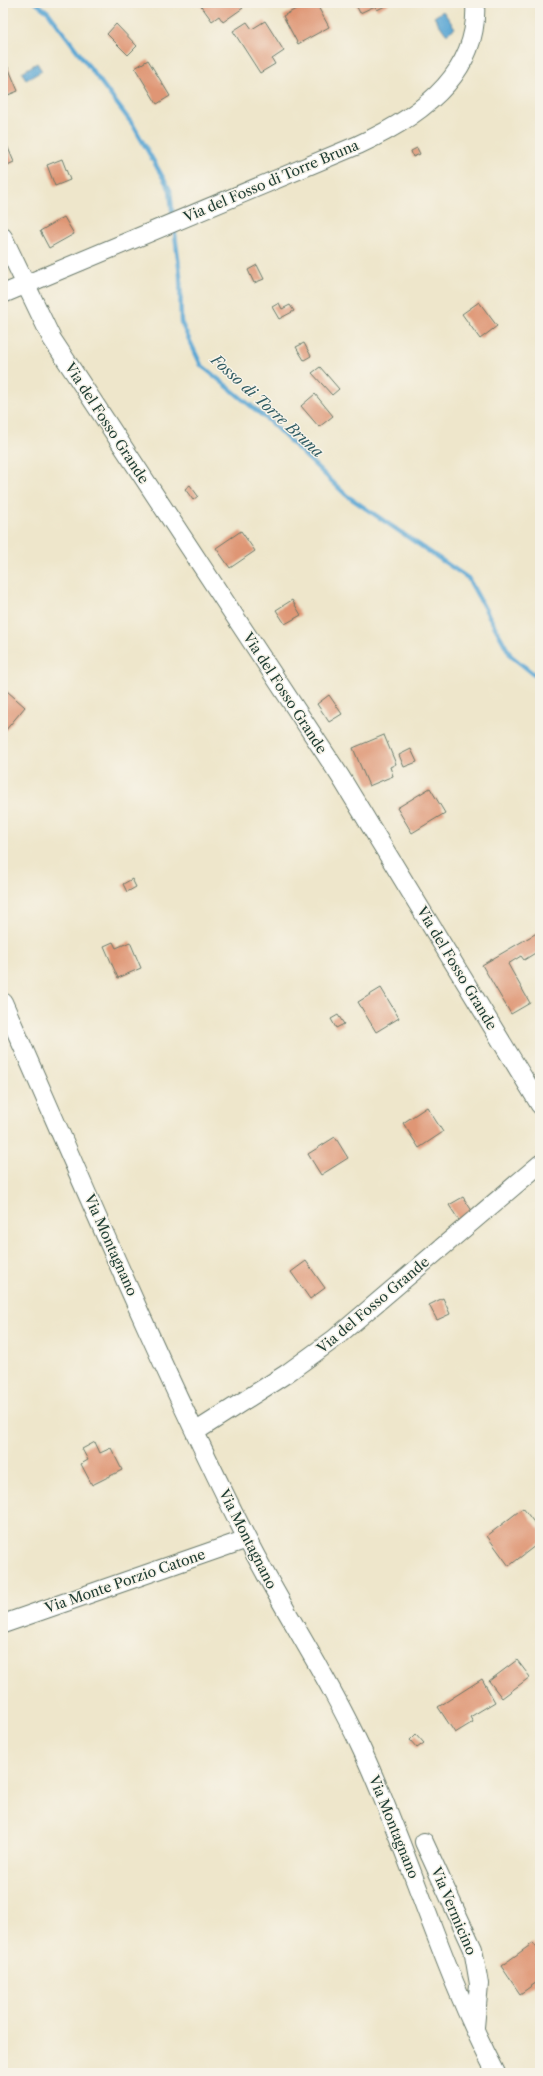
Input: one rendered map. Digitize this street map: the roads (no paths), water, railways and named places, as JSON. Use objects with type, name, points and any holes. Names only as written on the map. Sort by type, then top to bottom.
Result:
[{"type":"street","name":"Via del Fosso di Torre Bruna","points":[[3,294],[384,134],[417,113],[444,87],[463,61],[473,34],[476,3]]},
{"type":"street","name":"Via del Fosso Grande","points":[[3,237],[54,343],[340,776],[540,1105]]},
{"type":"street","name":"Via Montagnano","points":[[3,1002],[195,1432],[247,1539],[339,1704],[361,1748],[474,2030],[496,2073]]},
{"type":"street","name":"Via del Fosso Grande","points":[[195,1432],[286,1374],[334,1339],[540,1164]]},
{"type":"street","name":"Via Monte Porzio Catone","points":[[3,1624],[247,1539]]},
{"type":"street","name":"Via Vermicino","points":[[424,1842],[473,1949],[479,1984],[474,2030]]},
{"type":"water","points":[[443,11],[455,28],[446,34],[434,17]]},
{"type":"water","points":[[37,63],[42,71],[26,80],[22,72]]},
{"type":"waterway","name":"Fosso di Torre Bruna","points":[[36,3],[48,12],[133,125],[170,190],[173,219]]},
{"type":"waterway","name":"Fosso di Torre Bruna","points":[[174,226],[180,275],[181,322],[201,365],[268,420],[346,495],[468,578],[511,656],[540,679]]}]
